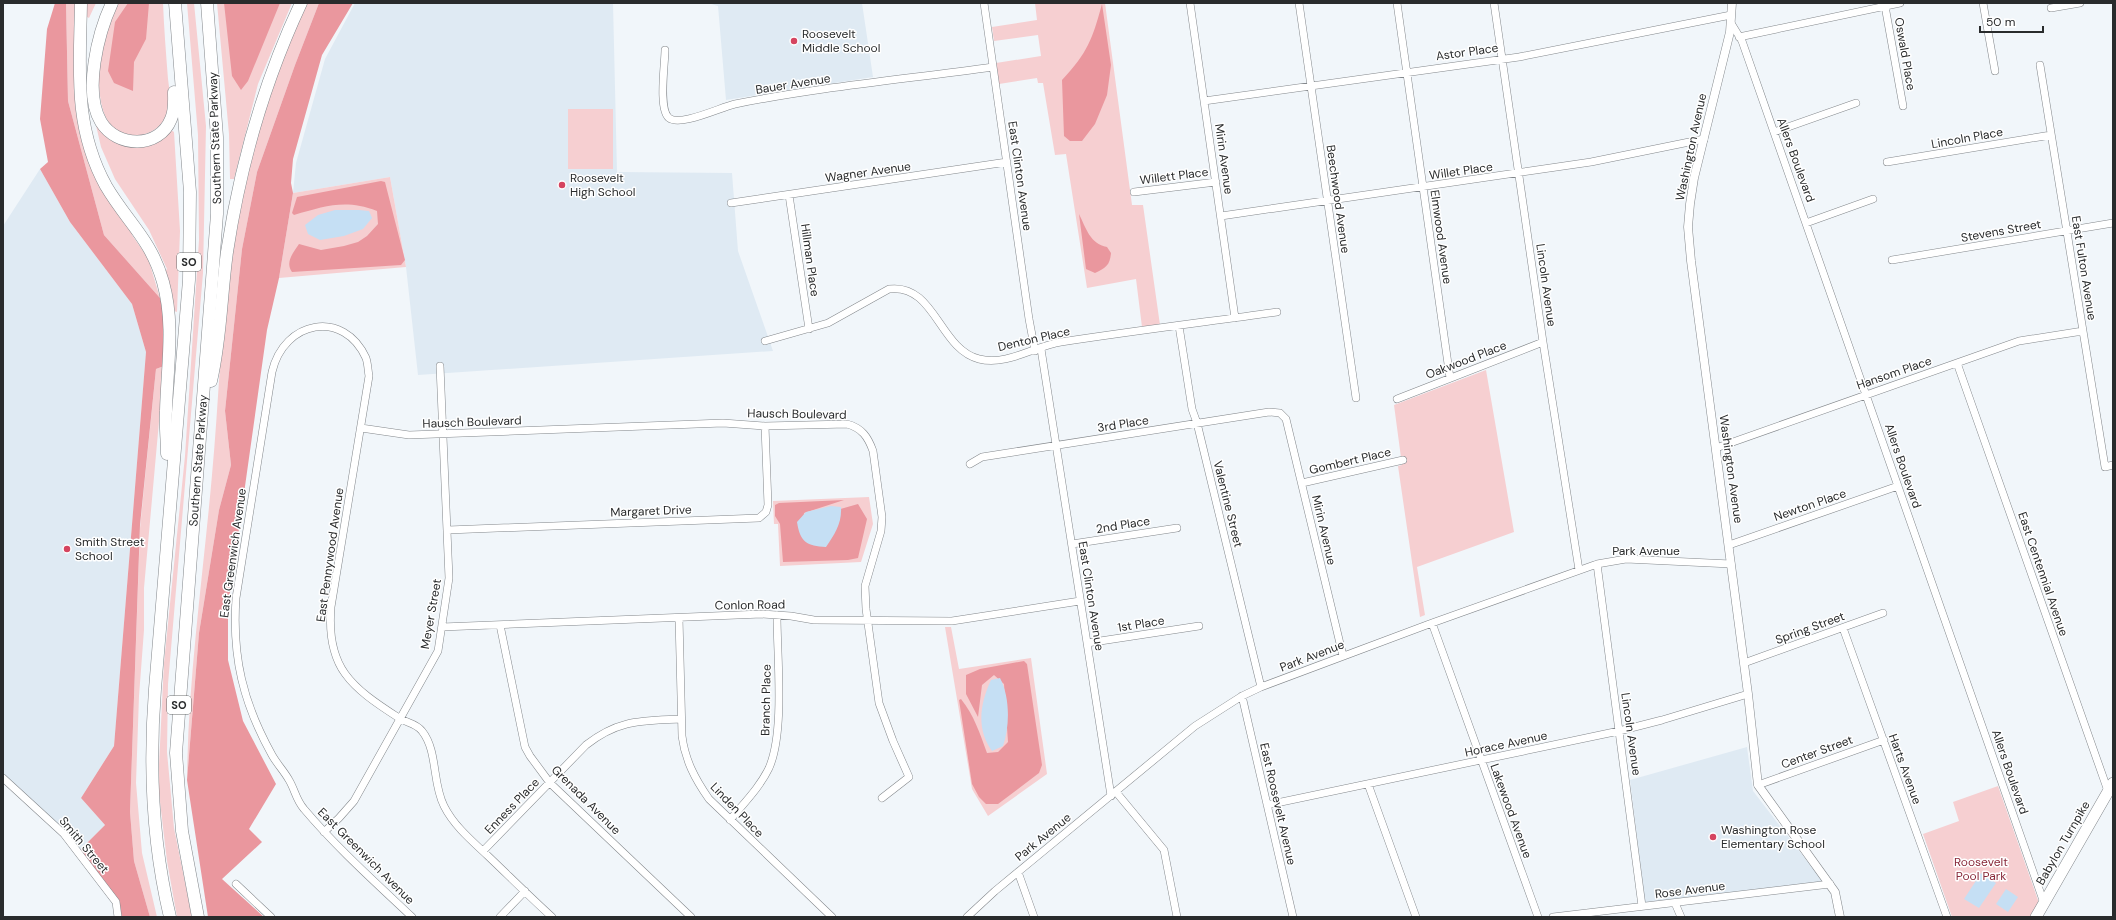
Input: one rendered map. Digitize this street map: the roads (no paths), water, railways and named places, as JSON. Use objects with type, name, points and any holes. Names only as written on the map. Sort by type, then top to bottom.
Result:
[{"type":"highway","points":[[81,3],[79,94],[88,142],[100,174],[112,195],[152,251]]},
{"type":"highway","points":[[104,3],[93,35],[88,62],[87,90],[89,114],[104,163],[144,230],[163,283],[170,318],[170,350],[166,411],[168,520]]},
{"type":"highway","points":[[112,3],[102,28],[97,52],[94,75],[95,104],[102,123],[111,133],[122,139],[139,142],[150,139],[160,133],[169,124],[173,113],[174,100],[170,40],[172,3]]},
{"type":"highway","name":"Southern State Parkway","points":[[170,917],[161,874],[156,836],[151,751],[168,520],[186,317],[190,230],[188,150],[182,101],[176,3]]},
{"type":"highway","name":"Southern State Parkway","points":[[198,917],[182,831],[176,753],[215,253],[218,184],[216,121],[207,3]]},
{"type":"highway","points":[[202,415],[217,357],[227,253],[244,163],[270,77],[301,3]]},
{"type":"main road","name":"Babylon Turnpike","points":[[2036,917],[2110,787]]},
{"type":"street","name":"East Clinton Avenue","points":[[984,3],[1028,319],[1038,350],[1049,399],[1080,601],[1113,794]]},
{"type":"street","name":"Mirin Avenue","points":[[1190,3],[1235,318]]},
{"type":"street","name":"Beechwood Avenue","points":[[1299,3],[1356,398]]},
{"type":"street","name":"Elmwood Avenue","points":[[1397,3],[1450,378]]},
{"type":"street","name":"Lincoln Avenue","points":[[1494,3],[1543,342],[1579,570]]},
{"type":"street","name":"Washington Avenue","points":[[1732,3],[1731,19],[1694,178],[1688,227],[1748,694],[1758,785],[1835,892],[1840,917]]},
{"type":"street","points":[[1739,37],[1900,3]]},
{"type":"street","points":[[1983,3],[1995,72]]},
{"type":"street","points":[[2052,8],[2080,3]]},
{"type":"street","name":"Oswald Place","points":[[1885,6],[1903,106]]},
{"type":"street","name":"Astor Place","points":[[1204,101],[1502,58],[1731,19]]},
{"type":"street","name":"Allers Boulevard","points":[[1731,19],[1774,132],[2044,903]]},
{"type":"street","name":"Bauer Avenue","points":[[665,50],[663,108],[668,117],[674,121],[692,118],[734,104],[993,67]]},
{"type":"street","name":"East Fulton Avenue","points":[[2040,65],[2105,467],[2113,465]]},
{"type":"street","points":[[1774,132],[1856,103]]},
{"type":"street","name":"Lincoln Place","points":[[1887,162],[2051,135]]},
{"type":"street","name":"Willet Place","points":[[1221,216],[1518,174],[1591,162],[1704,139]]},
{"type":"street","name":"Wagner Avenue","points":[[731,203],[1007,162]]},
{"type":"street","name":"Willett Place","points":[[1134,192],[1216,182]]},
{"type":"street","name":"Hillman Place","points":[[789,194],[809,329]]},
{"type":"street","points":[[1806,223],[1873,199]]},
{"type":"street","name":"Stevens Street","points":[[1892,260],[2113,223]]},
{"type":"street","name":"Denton Place","points":[[765,341],[828,323],[889,289],[900,288],[911,291],[921,299],[954,345],[969,356],[981,360],[994,359],[1038,350],[1059,343],[1277,312]]},
{"type":"street","name":"Valentine Street","points":[[1179,326],[1192,409],[1197,423],[1261,687]]},
{"type":"street","name":"East Greenwich Avenue","points":[[343,332],[322,327],[300,331],[283,345],[275,360],[237,590],[234,624],[240,680],[249,708],[273,757],[290,781],[294,794],[303,809],[324,832],[412,917]]},
{"type":"street","name":"Hansom Place","points":[[1716,448],[2019,341],[2083,331]]},
{"type":"street","name":"East Pennywood Avenue","points":[[343,332],[359,346],[366,360],[369,376],[331,607],[330,638],[337,661],[348,679],[366,696],[401,719],[414,723],[425,735],[443,806],[456,826],[552,917]]},
{"type":"street","name":"Oakwood Place","points":[[1397,399],[1543,342]]},
{"type":"street","name":"East Centennial Avenue","points":[[1957,363],[2110,787]]},
{"type":"street","name":"Meyer Street","points":[[324,832],[354,801],[438,651],[449,578],[440,366]]},
{"type":"street","name":"3rd Place","points":[[970,464],[982,457],[1269,412],[1280,413]]},
{"type":"street","name":"Mirin Avenue","points":[[1280,413],[1286,419],[1343,656]]},
{"type":"street","name":"Hausch Boulevard","points":[[361,428],[409,435],[723,422],[765,426],[847,424],[860,429],[869,441],[876,464],[882,517],[881,531],[865,586],[879,703],[893,741],[909,776],[882,798]]},
{"type":"street","name":"Margaret Drive","points":[[448,530],[759,518],[766,512],[768,505],[765,426]]},
{"type":"street","name":"Gombert Place","points":[[1302,484],[1403,460]]},
{"type":"street","name":"Newton Place","points":[[1729,545],[1898,486]]},
{"type":"street","name":"2nd Place","points":[[1072,544],[1177,528]]},
{"type":"street","name":"Park Avenue","points":[[967,917],[1018,872],[1195,726],[1242,696],[1261,687],[1432,623],[1597,564],[1626,559],[1731,564]]},
{"type":"street","name":"Lincoln Avenue","points":[[1597,564],[1642,906]]},
{"type":"street","name":"Conlon Road","points":[[442,627],[777,615],[814,620],[952,621],[1080,601]]},
{"type":"street","name":"Spring Street","points":[[1744,663],[1883,614]]},
{"type":"street","name":"Branch Place","points":[[730,820],[761,782],[775,750],[778,726],[777,615]]},
{"type":"street","name":"Linden Place","points":[[679,618],[681,719],[684,752],[695,779],[709,799],[832,917]]},
{"type":"street","name":"Lakewood Avenue","points":[[1432,623],[1538,917]]},
{"type":"street","name":"Grenada Avenue","points":[[500,625],[525,747],[530,756],[550,783],[692,917]]},
{"type":"street","name":"1st Place","points":[[1087,643],[1198,626]]},
{"type":"street","name":"Harts Avenue","points":[[1843,628],[1947,917]]},
{"type":"street","name":"Horace Avenue","points":[[1267,806],[1619,731],[1662,720],[1748,694]]},
{"type":"street","name":"East Roosevelt Avenue","points":[[1242,696],[1293,917]]},
{"type":"street","name":"Enness Place","points":[[483,852],[586,745],[610,728],[628,722],[681,719]]},
{"type":"street","name":"Center Street","points":[[1758,785],[1884,740]]},
{"type":"street","name":"Smith Street","points":[[3,778],[64,834],[116,902],[118,917]]},
{"type":"street","points":[[1368,784],[1416,917]]},
{"type":"street","points":[[1113,794],[1159,841],[1164,850],[1177,917]]},
{"type":"street","points":[[1018,872],[1034,917]]},
{"type":"street","points":[[236,884],[271,917]]},
{"type":"street","name":"Rose Avenue","points":[[1553,917],[1830,884]]},
{"type":"street","points":[[500,917],[525,891]]},
{"type":"street","points":[[1675,903],[1680,917]]},
{"type":"water","points":[[335,210],[369,211],[372,218],[363,229],[344,236],[320,240],[308,234],[305,225],[318,215]]},
{"type":"water","points":[[831,506],[841,507],[840,518],[832,538],[826,547],[809,544],[802,538],[797,522],[806,512]]},
{"type":"water","points":[[1000,678],[1006,694],[1008,721],[1003,746],[992,751],[984,734],[981,716],[984,698],[991,680]]},
{"type":"water","points":[[1981,873],[1996,883],[1979,908],[1964,899]]},
{"type":"water","points":[[2006,889],[2018,897],[2008,912],[1996,904]]},
{"type":"place","name":"Roosevelt Middle School","points":[[794,41]]},
{"type":"place","name":"Roosevelt High School","points":[[562,185]]},
{"type":"place","name":"Smith Street School","points":[[67,549]]},
{"type":"place","name":"Washington Rose Elementary School","points":[[1713,837]]},
{"type":"park label","name":"Roosevelt Pool Park","points":[[1981,869]]}]
